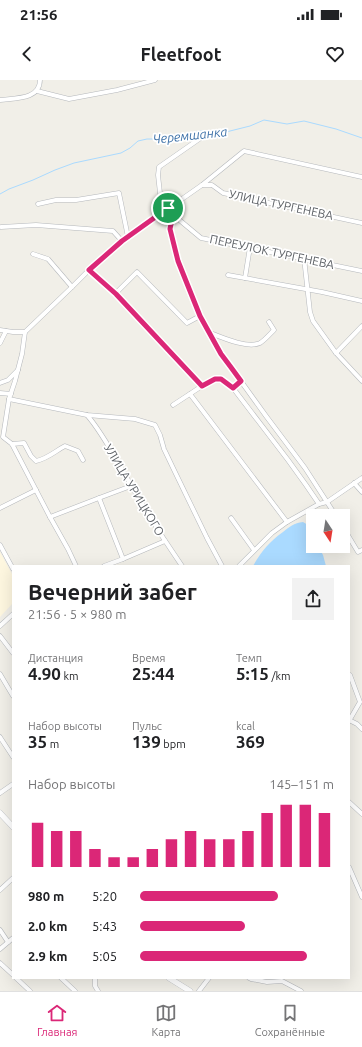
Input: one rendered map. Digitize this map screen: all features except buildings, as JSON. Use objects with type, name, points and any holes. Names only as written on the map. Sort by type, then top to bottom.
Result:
[{"type":"main road","points":[[0,813],[12,826]]},
{"type":"main road","points":[[171,979],[190,991]]},
{"type":"street","points":[[0,100],[29,96],[37,91],[40,80]]},
{"type":"street","points":[[37,91],[69,99],[118,90],[154,80]]},
{"type":"street","name":"ПЕРЕУЛОК ТУРГЕНЕВА","points":[[205,135],[159,167],[158,175],[160,192],[168,208],[173,214],[201,238],[362,271]]},
{"type":"street","points":[[76,565],[12,444],[2,438],[10,396],[22,354],[25,332],[89,270],[122,241],[202,186],[244,151],[362,177]]},
{"type":"street","name":"УЛИЦА ТУРГЕНЕВА","points":[[202,186],[212,186],[223,193],[362,223]]},
{"type":"street","points":[[38,204],[56,200],[76,200],[119,193],[128,237]]},
{"type":"street","points":[[173,214],[170,229],[178,261],[208,332],[221,354],[305,468],[332,509]]},
{"type":"street","points":[[1,227],[36,225],[113,231],[122,241]]},
{"type":"street","points":[[245,278],[250,247]]},
{"type":"street","points":[[32,254],[48,259],[72,287]]},
{"type":"street","points":[[304,258],[310,312],[313,321],[336,353],[362,381]]},
{"type":"street","points":[[89,270],[116,294],[202,386]]},
{"type":"street","points":[[116,294],[137,272],[187,324],[200,316]]},
{"type":"street","points":[[228,275],[322,292],[362,301]]},
{"type":"street","points":[[208,332],[248,345],[258,344],[274,330],[269,322]]},
{"type":"street","points":[[336,353],[362,328]]},
{"type":"street","points":[[0,330],[25,332]]},
{"type":"street","points":[[0,344],[6,331]]},
{"type":"street","points":[[0,383],[8,380],[18,370]]},
{"type":"street","points":[[173,405],[202,386],[215,379],[221,379],[233,388],[319,504]]},
{"type":"street","points":[[233,388],[241,381]]},
{"type":"street","points":[[0,394],[87,415],[135,419],[155,425],[172,466],[222,565]]},
{"type":"street","points":[[190,394],[287,522]]},
{"type":"street","name":"УЛИЦА УРИЦКОГО","points":[[87,415],[94,423],[131,486],[181,565]]},
{"type":"street","points":[[12,444],[24,443],[31,456],[36,461],[65,446],[78,451],[83,460]]},
{"type":"street","points":[[240,565],[272,533],[287,522],[319,504],[327,502],[362,478]]},
{"type":"street","points":[[354,483],[362,492]]},
{"type":"street","points":[[50,517],[131,486]]},
{"type":"street","points":[[0,508],[36,490]]},
{"type":"street","points":[[99,498],[123,559]]},
{"type":"street","points":[[231,518],[254,550]]},
{"type":"street","points":[[350,539],[358,552],[362,550]]},
{"type":"street","points":[[107,565],[165,541]]},
{"type":"street","points":[[0,544],[12,567]]},
{"type":"street","points":[[0,626],[12,615]]},
{"type":"street","points":[[0,636],[12,652]]},
{"type":"street","points":[[0,674],[12,694]]},
{"type":"street","points":[[350,675],[360,702],[350,718]]},
{"type":"street","points":[[350,720],[362,726]]},
{"type":"street","points":[[357,724],[362,729]]},
{"type":"street","points":[[0,737],[12,755]]},
{"type":"street","points":[[0,793],[12,785]]},
{"type":"street","points":[[350,803],[362,814]]},
{"type":"street","points":[[350,873],[362,897]]},
{"type":"street","points":[[0,890],[12,879]]},
{"type":"street","points":[[0,930],[8,942]]},
{"type":"street","points":[[0,949],[12,939]]},
{"type":"street","points":[[0,963],[12,974]]},
{"type":"street","points":[[17,979],[30,991]]},
{"type":"street","points":[[62,979],[75,991]]},
{"type":"street","points":[[95,979],[95,986],[98,991]]},
{"type":"street","points":[[199,991],[208,979]]},
{"type":"street","points":[[251,979],[282,981],[301,991]]},
{"type":"shaded area","points":[[0,552],[12,574],[12,604],[0,617]]},
{"type":"water","points":[[303,522],[306,524],[306,553],[322,553],[326,565],[254,565],[269,543],[287,528]]},
{"type":"waterway","name":"Черемшанка","points":[[0,194],[74,163],[121,153],[138,141],[167,136],[178,137],[202,131],[222,133],[250,126],[264,120],[287,124],[304,121],[336,129],[362,138]]},
{"type":"route","points":[[168,208],[173,214],[170,229],[178,261],[200,316],[221,354],[241,381],[233,388],[221,379],[215,379],[202,386],[116,294],[89,270],[122,241],[168,208]]}]
